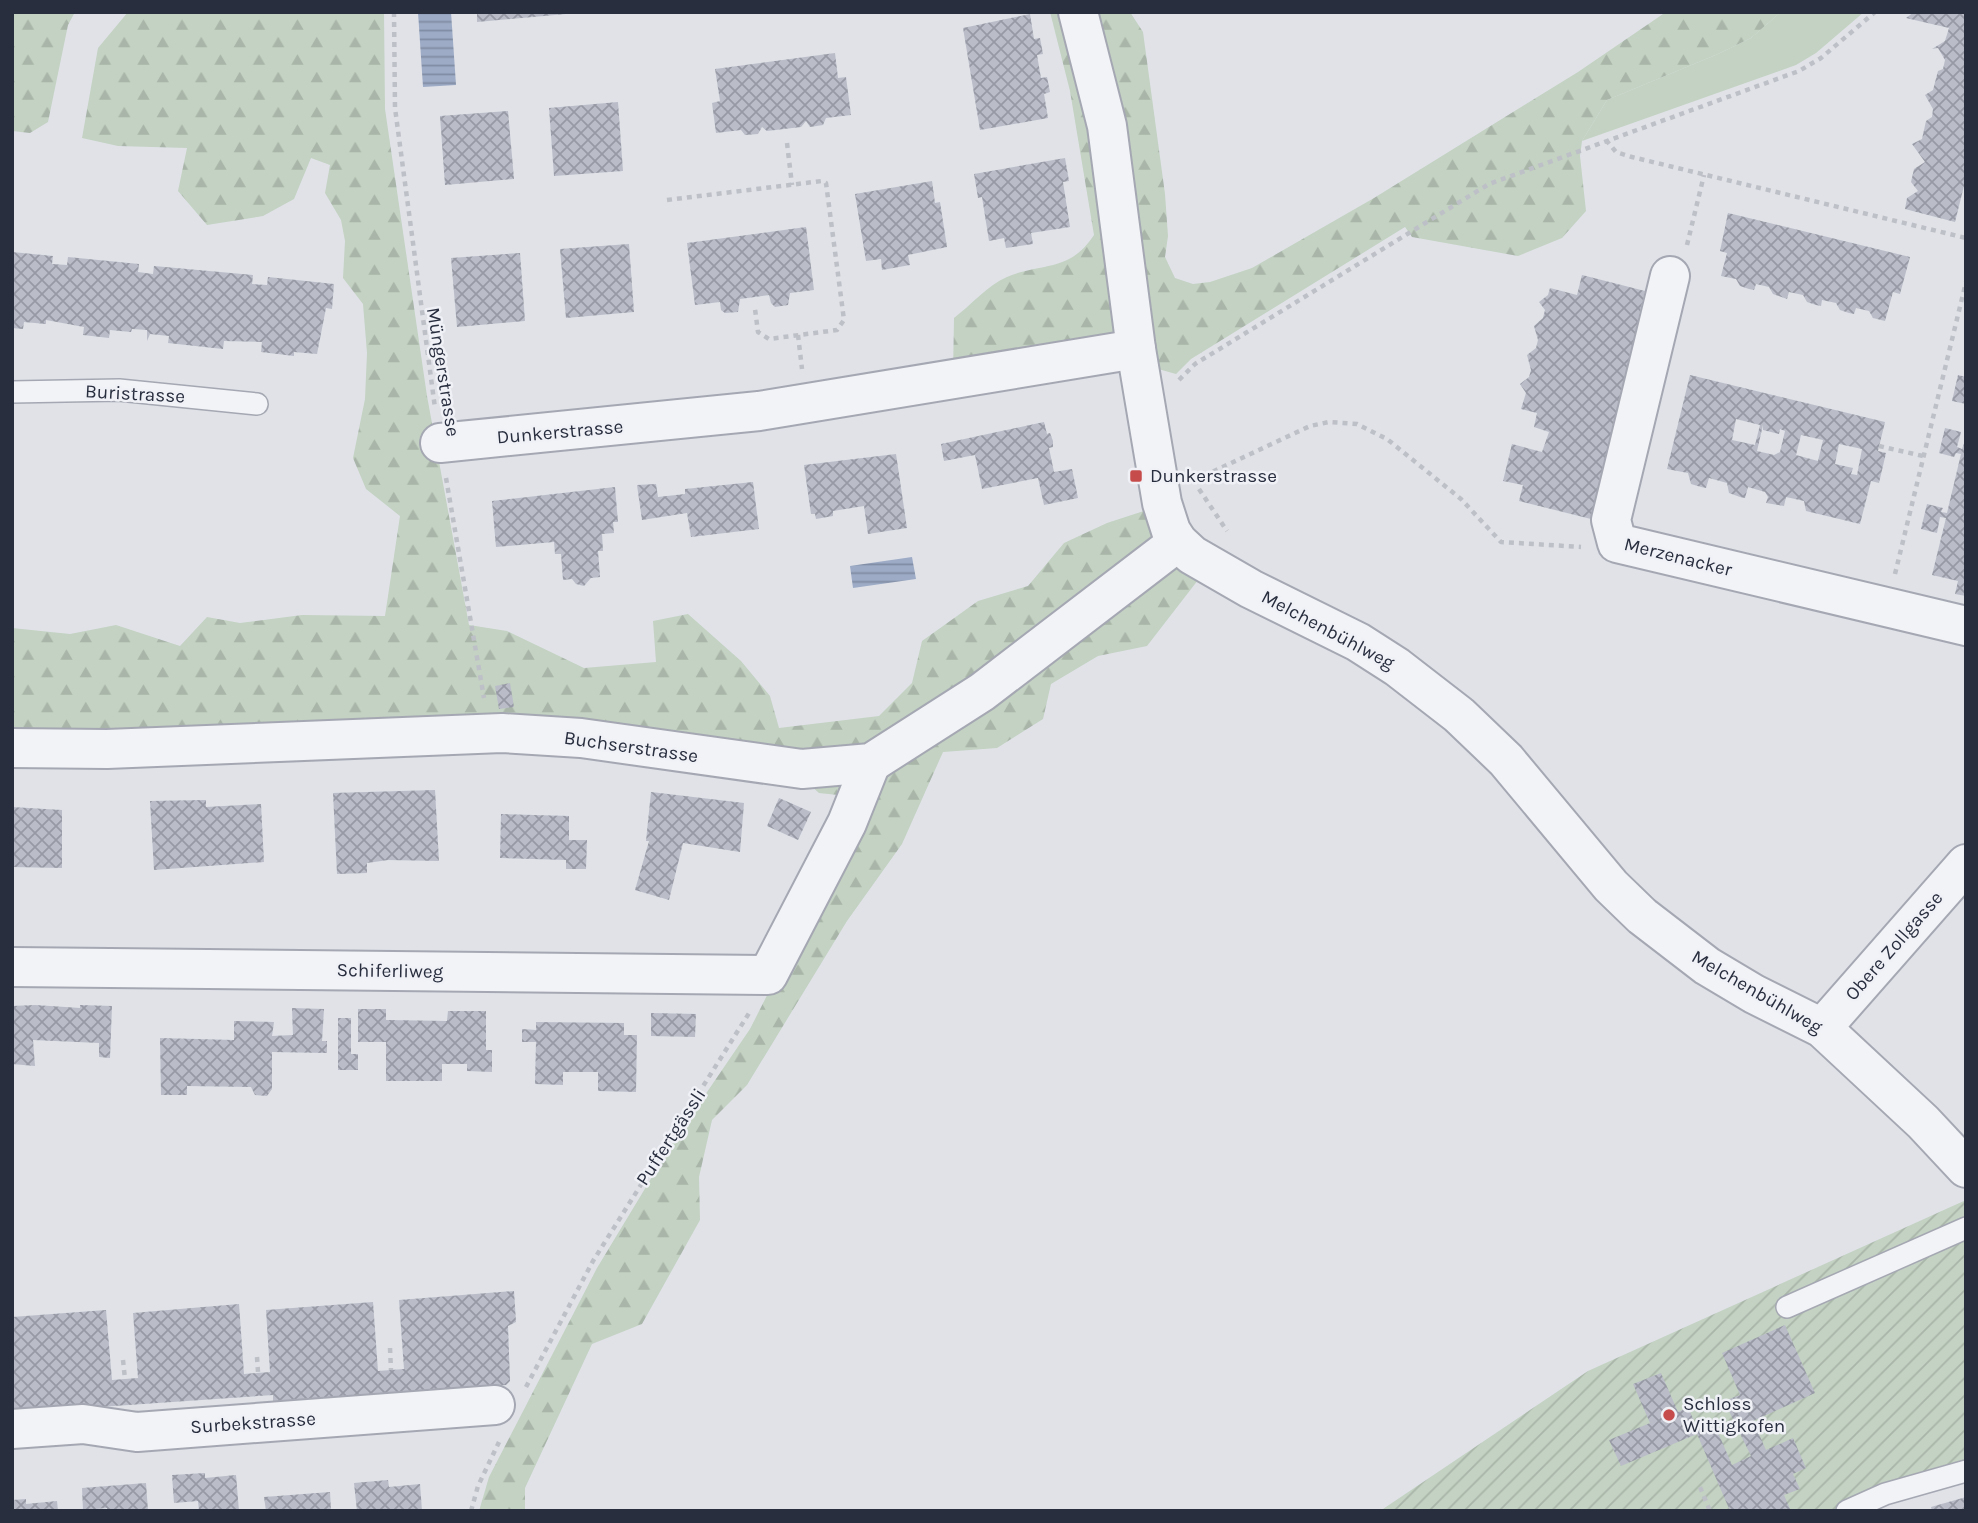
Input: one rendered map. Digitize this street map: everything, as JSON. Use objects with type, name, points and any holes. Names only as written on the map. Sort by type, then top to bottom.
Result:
[{"type":"street","name":"Melchenbühlweg","points":[[1078,12],[1107,126],[1136,349],[1164,512],[1178,542],[1212,569],[1358,642],[1428,690],[1506,760],[1611,886],[1642,916],[1707,966],[1754,994],[1822,1028],[1923,1122],[1966,1168]]},
{"type":"street","name":"Merzenacker","points":[[1670,276],[1611,520],[1616,543],[1966,626]]},
{"type":"street","name":"Dunkerstrasse","points":[[440,443],[759,411],[1136,349]]},
{"type":"street","name":"Buchserstrasse","points":[[12,748],[107,749],[489,733],[581,738],[802,769],[871,763],[982,692],[1178,542]]},
{"type":"street","points":[[768,975],[847,823],[871,763]]},
{"type":"street","name":"Obere Zollgasse","points":[[1822,1028],[1966,864]]},
{"type":"street","name":"Schiferliweg","points":[[12,967],[768,975]]},
{"type":"street","name":"Surbekstrasse","points":[[12,1429],[83,1424],[137,1432],[508,1409]]},
{"type":"lane","name":"Buristrasse","points":[[12,392],[119,390],[257,404]]},
{"type":"lane","points":[[1787,1307],[1966,1228]]},
{"type":"lane","points":[[1847,1511],[1885,1494],[1966,1471]]},
{"type":"path","name":"Müngerstrasse","points":[[394,12],[395,108],[440,443],[489,733]]},
{"type":"path","points":[[1177,384],[1195,364],[1467,196],[1513,174],[1799,71],[1821,58],[1875,12]]},
{"type":"path","points":[[1606,140],[1616,152],[1966,238]]},
{"type":"path","points":[[787,143],[792,185]]},
{"type":"path","points":[[1670,276],[1681,269],[1704,175]]},
{"type":"path","points":[[667,200],[826,183],[844,320],[837,330],[769,339],[758,332],[755,309]]},
{"type":"path","points":[[1886,607],[1966,282]]},
{"type":"path","points":[[1194,481],[1310,426],[1345,422],[1357,424],[1387,439],[1461,499],[1501,542],[1582,547],[1616,543]]},
{"type":"path","points":[[1879,446],[1923,456]]},
{"type":"path","name":"Puffertgässli","points":[[471,1511],[508,1409],[593,1261],[743,1027],[768,975]]},
{"type":"path","points":[[390,1348],[391,1370]]},
{"type":"path","points":[[257,1357],[258,1372]]},
{"type":"path","points":[[123,1360],[125,1379]]},
{"type":"path","points":[[1700,1486],[1710,1511]]},
{"type":"green space","points":[[12,12],[75,12],[68,25],[48,122],[30,133],[12,131]]},
{"type":"green space","points":[[128,12],[384,12],[385,109],[427,396],[469,625],[507,631],[584,668],[656,662],[653,621],[688,614],[741,661],[770,696],[779,728],[879,716],[912,683],[922,641],[978,601],[1028,586],[1064,543],[1107,523],[1156,507],[1205,571],[1147,646],[1098,656],[1051,684],[1043,719],[997,748],[943,752],[902,844],[847,921],[747,1085],[712,1120],[699,1177],[700,1220],[642,1324],[592,1344],[525,1488],[525,1511],[479,1511],[489,1477],[597,1268],[675,1139],[750,1029],[867,798],[819,793],[779,758],[12,737],[12,628],[70,634],[116,625],[180,646],[207,617],[240,623],[302,615],[385,616],[400,516],[366,489],[353,458],[365,399],[367,353],[363,304],[343,278],[345,241],[341,220],[325,193],[330,165],[311,158],[294,199],[263,216],[207,225],[178,191],[187,148],[118,146],[82,138],[98,48]]},
{"type":"green space","points":[[1050,12],[1130,12],[1143,32],[1165,194],[1168,236],[1165,257],[1175,278],[1193,284],[1210,282],[1252,268],[1374,198],[1578,72],[1666,12],[1781,12],[1751,38],[1607,100],[1582,141],[1580,156],[1586,211],[1562,238],[1518,256],[1412,237],[1405,227],[1191,359],[1176,374],[1144,365],[953,375],[954,318],[1000,281],[1020,272],[1065,261],[1085,247],[1094,235],[1070,91]]},
{"type":"green space","points":[[1781,12],[1864,12],[1816,53],[1796,65],[1582,141],[1607,100],[1751,38]]},
{"type":"green space","points":[[1966,1200],[1966,1467],[1842,1511],[1380,1511],[1588,1371]]},
{"type":"water","points":[[418,12],[451,12],[456,85],[423,87]]},
{"type":"water","points":[[912,557],[916,579],[853,588],[850,566]]},
{"type":"building","points":[[477,12],[566,12],[566,14],[477,22]]},
{"type":"building","points":[[1914,12],[1966,12],[1966,178],[1955,222],[1905,209],[1907,198],[1918,191],[1911,182],[1914,169],[1925,162],[1912,144],[1922,139],[1926,121],[1932,117],[1933,109],[1925,95],[1933,90],[1938,71],[1943,69],[1945,60],[1938,48],[1932,49],[1945,41],[1949,28],[1906,18]]},
{"type":"building","points":[[1030,14],[1034,39],[1040,38],[1043,54],[1037,55],[1041,78],[1047,77],[1050,92],[1044,94],[1048,118],[980,130],[963,28]]},
{"type":"building","points":[[835,53],[838,78],[846,77],[851,115],[826,118],[823,125],[810,127],[806,121],[801,127],[767,131],[762,127],[758,134],[745,135],[741,130],[716,133],[712,103],[720,101],[715,69]]},
{"type":"building","points":[[618,102],[623,171],[554,176],[549,108]]},
{"type":"building","points":[[508,111],[514,179],[445,185],[440,116]]},
{"type":"building","points":[[1065,158],[1069,181],[1063,182],[1070,227],[1031,233],[1033,244],[1006,248],[1004,238],[989,241],[982,197],[978,198],[974,174]]},
{"type":"building","points":[[932,181],[935,203],[940,202],[947,247],[908,255],[910,265],[882,270],[881,259],[866,261],[855,194]]},
{"type":"building","points":[[1728,213],[1910,257],[1900,294],[1893,292],[1885,321],[1873,318],[1869,311],[1856,308],[1854,314],[1849,313],[1840,310],[1836,303],[1822,300],[1821,306],[1816,305],[1807,302],[1803,295],[1789,292],[1787,299],[1773,294],[1769,287],[1756,284],[1754,290],[1749,289],[1740,286],[1736,279],[1721,276],[1727,253],[1720,251]]},
{"type":"building","points":[[806,227],[814,290],[790,293],[788,305],[775,307],[769,295],[740,299],[738,312],[725,313],[721,310],[720,302],[695,305],[687,243]]},
{"type":"building","points":[[629,244],[634,312],[566,318],[560,249]]},
{"type":"building","points":[[12,252],[53,256],[52,264],[67,265],[68,257],[139,264],[138,272],[153,274],[154,266],[253,275],[252,284],[267,285],[268,277],[334,284],[332,309],[326,308],[317,354],[294,352],[294,356],[261,352],[262,342],[224,341],[223,349],[168,343],[169,336],[150,334],[147,341],[147,330],[110,330],[109,338],[83,335],[84,327],[46,320],[46,324],[24,322],[23,329],[12,328]]},
{"type":"building","points":[[520,253],[525,321],[457,327],[451,258]]},
{"type":"building","points":[[1582,275],[1645,291],[1638,320],[1642,321],[1639,333],[1636,332],[1632,362],[1629,361],[1624,379],[1628,380],[1625,392],[1622,391],[1591,519],[1519,501],[1523,485],[1503,481],[1512,444],[1542,452],[1549,432],[1534,427],[1537,413],[1521,409],[1526,393],[1520,384],[1529,377],[1531,370],[1527,355],[1536,348],[1538,340],[1534,326],[1543,318],[1545,310],[1539,302],[1548,295],[1550,288],[1577,295]]},
{"type":"building","points":[[1690,375],[1885,422],[1878,451],[1886,453],[1879,483],[1871,481],[1860,524],[1806,511],[1804,501],[1786,497],[1784,506],[1766,503],[1768,497],[1765,492],[1748,487],[1745,498],[1729,493],[1727,483],[1709,478],[1706,488],[1701,487],[1691,484],[1688,473],[1667,469]],"holes":[[[1736,419],[1760,425],[1755,445],[1732,440]],[[1763,425],[1763,430],[1779,434],[1780,429],[1785,431],[1780,452],[1774,455],[1757,451]],[[1801,435],[1823,440],[1818,461],[1796,455]],[[1839,444],[1862,449],[1857,475],[1851,474],[1853,468],[1835,464]]]},
{"type":"building","points":[[1958,375],[1966,377],[1966,404],[1952,401]]},
{"type":"building","points":[[1044,422],[1047,434],[1050,433],[1053,441],[1053,447],[1049,448],[1054,472],[1072,469],[1078,498],[1044,505],[1038,478],[982,489],[975,455],[944,461],[941,444]]},
{"type":"building","points":[[1945,428],[1961,432],[1957,447],[1962,449],[1966,438],[1966,596],[1955,594],[1958,581],[1932,575],[1946,518],[1940,517],[1937,533],[1921,529],[1927,504],[1943,508],[1941,512],[1947,513],[1961,454],[1956,453],[1954,457],[1939,453]]},
{"type":"building","points":[[896,454],[907,528],[868,534],[864,506],[833,511],[833,516],[816,519],[815,514],[811,514],[804,465]]},
{"type":"building","points":[[753,482],[759,529],[691,537],[687,513],[642,520],[637,485],[656,484],[658,497],[685,494],[685,489]]},
{"type":"building","points":[[615,487],[618,522],[613,522],[614,533],[602,534],[603,551],[598,551],[600,577],[591,578],[584,586],[576,584],[572,579],[563,580],[561,554],[555,554],[554,542],[496,547],[492,501]]},
{"type":"building","points":[[510,683],[514,707],[499,709],[495,686]]},
{"type":"building","points":[[435,790],[439,861],[388,860],[367,863],[367,873],[337,874],[333,793]]},
{"type":"building","points":[[651,792],[744,803],[740,852],[683,843],[669,900],[635,890],[649,841],[646,841]]},
{"type":"building","points":[[779,798],[811,812],[798,840],[767,826]]},
{"type":"building","points":[[206,800],[206,807],[261,804],[264,862],[154,870],[150,801]]},
{"type":"building","points":[[12,807],[62,810],[62,868],[12,867]]},
{"type":"building","points":[[501,814],[569,816],[569,840],[587,840],[586,869],[566,869],[566,860],[500,858]]},
{"type":"building","points":[[80,1005],[112,1006],[110,1058],[99,1057],[99,1043],[33,1040],[35,1066],[12,1064],[12,1006],[80,1008]]},
{"type":"building","points":[[292,1008],[324,1009],[322,1041],[327,1041],[327,1053],[272,1052],[272,1089],[267,1096],[255,1095],[251,1087],[187,1086],[187,1095],[161,1095],[160,1038],[234,1040],[234,1021],[274,1022],[272,1036],[293,1035]]},
{"type":"building","points":[[358,1009],[386,1009],[386,1020],[447,1021],[448,1011],[486,1011],[486,1050],[492,1050],[492,1072],[467,1071],[467,1064],[442,1064],[442,1081],[386,1081],[386,1042],[358,1042]]},
{"type":"building","points":[[651,1013],[696,1014],[695,1037],[651,1036]]},
{"type":"building","points":[[338,1018],[351,1018],[351,1054],[358,1054],[358,1070],[338,1070]]},
{"type":"building","points":[[536,1022],[624,1023],[624,1035],[637,1035],[636,1092],[598,1091],[598,1072],[563,1072],[563,1085],[535,1084],[536,1042],[522,1042],[522,1029],[536,1030]]},
{"type":"building","points":[[514,1291],[516,1322],[508,1326],[510,1381],[506,1385],[273,1404],[273,1395],[12,1413],[12,1317],[106,1310],[112,1380],[138,1378],[133,1313],[239,1304],[244,1374],[270,1372],[266,1310],[373,1302],[378,1371],[404,1369],[399,1300]]},
{"type":"building","name":"Schloss Wittigkofen","points":[[1785,1325],[1815,1393],[1753,1421],[1766,1450],[1793,1438],[1806,1468],[1793,1474],[1800,1489],[1784,1495],[1791,1511],[1730,1511],[1697,1434],[1621,1466],[1609,1440],[1650,1423],[1633,1384],[1661,1373],[1678,1412],[1688,1407],[1698,1430],[1714,1423],[1732,1465],[1751,1456],[1724,1401],[1740,1395],[1722,1353]]},
{"type":"building","points":[[205,1473],[205,1478],[236,1475],[239,1511],[199,1511],[198,1501],[174,1503],[172,1475]]},
{"type":"building","points":[[388,1480],[389,1487],[420,1484],[422,1511],[357,1511],[354,1483]]},
{"type":"building","points":[[146,1483],[148,1511],[107,1511],[107,1508],[83,1510],[82,1488]]},
{"type":"building","points":[[330,1492],[331,1511],[266,1511],[264,1497]]},
{"type":"building","points":[[1966,1497],[1966,1511],[1932,1511],[1931,1507]]},
{"type":"building","points":[[26,1499],[26,1504],[57,1501],[58,1511],[12,1511],[12,1500]]},
{"type":"place","name":"Dunkerstrasse","points":[[1136,476]]},
{"type":"place","name":"Schloss Wittigkofen","points":[[1669,1415]]}]
